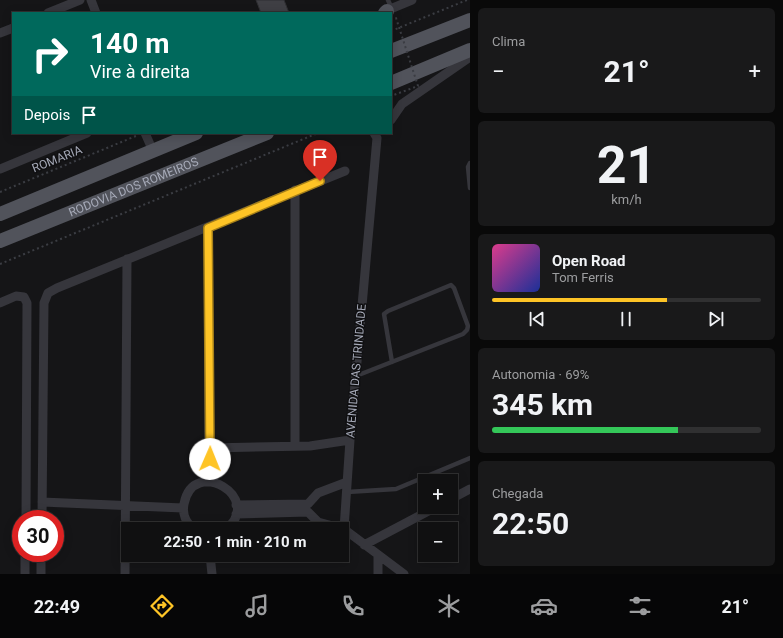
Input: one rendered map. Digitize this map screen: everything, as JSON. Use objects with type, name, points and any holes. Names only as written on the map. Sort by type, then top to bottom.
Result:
[{"type":"main road","points":[[392,52],[470,20]]},
{"type":"main road","points":[[392,83],[470,50]]},
{"type":"main road","points":[[0,214],[194,134]]},
{"type":"main road","name":"RODOVIA DOS ROMEIROS","points":[[0,241],[265,134]]},
{"type":"street","points":[[50,12],[80,0]]},
{"type":"street","points":[[91,0],[96,12]]},
{"type":"street","points":[[387,11],[412,0]]},
{"type":"street","points":[[0,33],[12,28]]},
{"type":"street","points":[[392,119],[402,104],[470,57]]},
{"type":"street","points":[[0,169],[85,134]]},
{"type":"street","points":[[144,134],[153,151]]},
{"type":"street","name":"AVENIDA DAS TRINDADE","points":[[345,522],[350,440],[377,135]]},
{"type":"street","points":[[42,510],[44,303],[48,293],[127,259],[208,228],[295,190],[345,172]]},
{"type":"street","points":[[294,446],[295,190]]},
{"type":"street","points":[[208,228],[209,482]]},
{"type":"street","points":[[125,574],[127,259]]},
{"type":"street","points":[[0,303],[16,296],[24,297],[27,303],[26,510]]},
{"type":"street","points":[[210,448],[294,446],[350,440]]},
{"type":"street","points":[[188,522],[183,508],[188,493],[194,487],[209,482],[219,483],[227,488],[233,496],[236,510],[232,522]]},
{"type":"street","points":[[308,508],[318,493],[348,482]]},
{"type":"street","points":[[458,495],[470,489]]},
{"type":"street","points":[[42,502],[183,508]]},
{"type":"street","points":[[236,510],[308,508]]},
{"type":"street","points":[[308,508],[318,522]]},
{"type":"street","points":[[364,545],[423,514]]},
{"type":"street","points":[[349,533],[395,571],[404,574]]},
{"type":"street","points":[[378,556],[378,574]]},
{"type":"street","points":[[25,574],[26,562]]},
{"type":"street","points":[[41,562],[41,574]]},
{"type":"street","points":[[211,562],[212,574]]},
{"type":"lane","points":[[470,163],[468,167],[470,188]]},
{"type":"lane","points":[[356,376],[392,362],[463,334],[467,330],[468,326],[454,288],[451,285],[384,314],[392,362]]},
{"type":"lane","points":[[347,492],[396,489],[470,458]]},
{"type":"path","points":[[392,31],[467,0]]},
{"type":"path","points":[[392,15],[396,18],[418,86],[392,96]]},
{"type":"path","name":"ROMARIA","points":[[0,192],[142,134]]},
{"type":"path","points":[[0,264],[316,134]]},
{"type":"building","points":[[256,0],[284,0],[289,12],[261,12]]},
{"type":"route","points":[[210,459],[208,228],[295,190],[320,181]]}]
